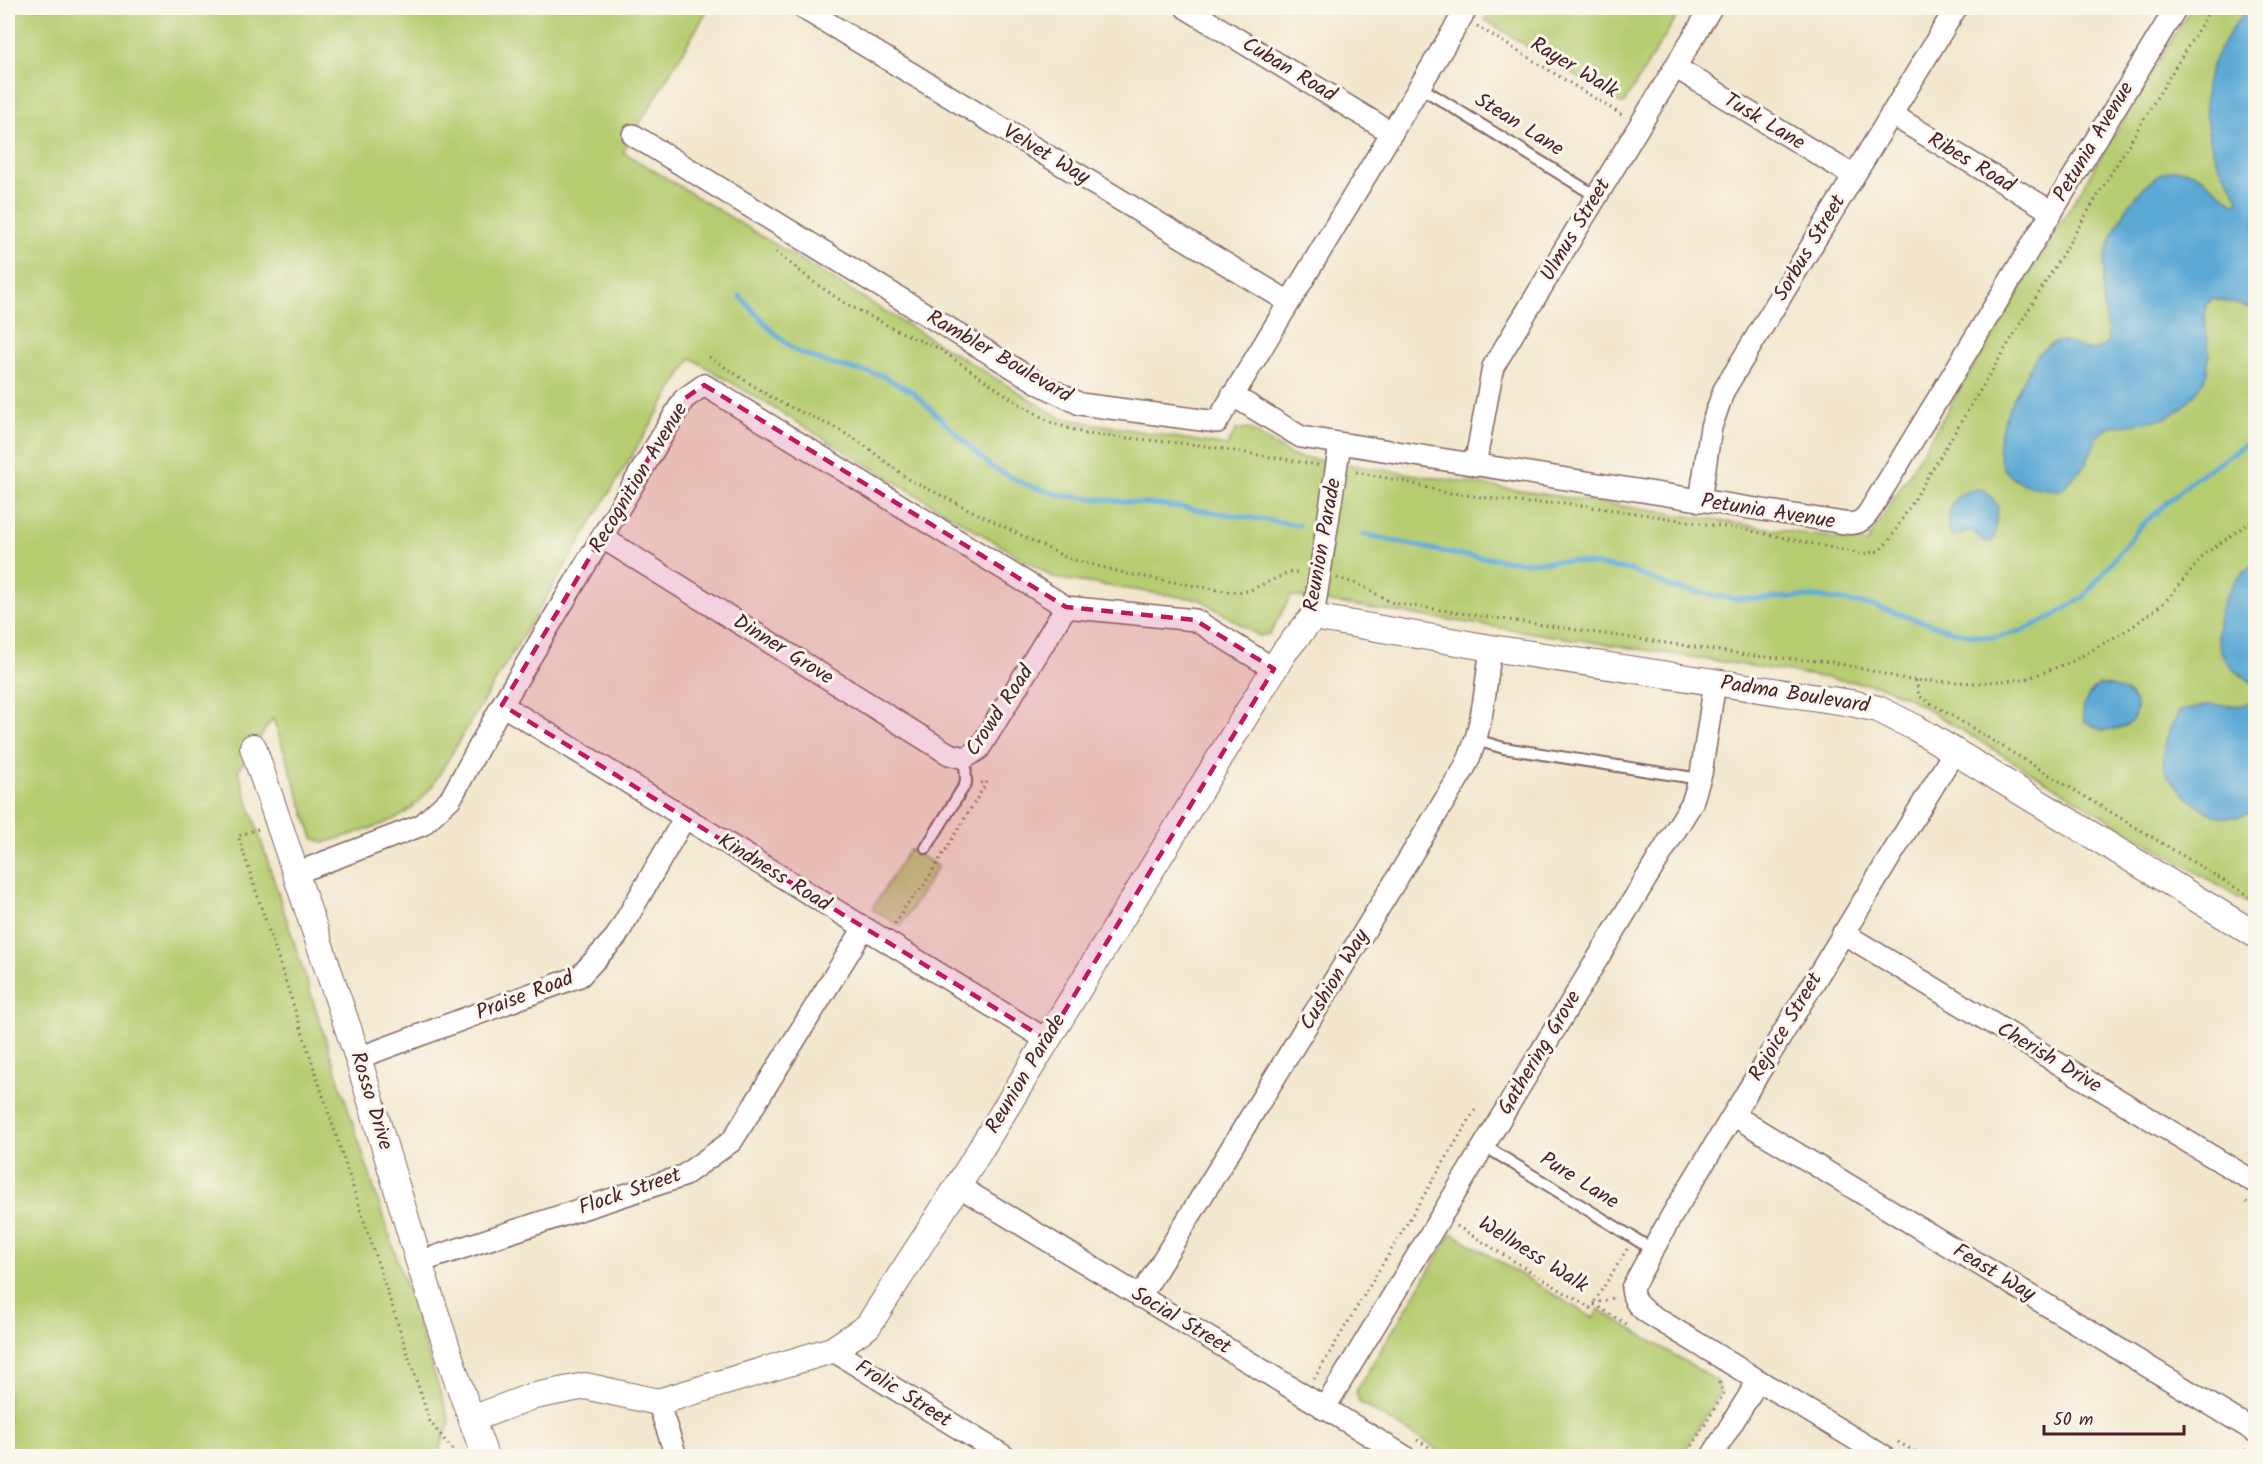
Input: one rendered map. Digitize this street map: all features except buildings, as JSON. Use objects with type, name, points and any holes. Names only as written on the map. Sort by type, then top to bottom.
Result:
[{"type":"street","name":"Velvet Way","points":[[803,8],[1289,302]]},
{"type":"street","name":"Cuban Road","points":[[1186,8],[1392,133]]},
{"type":"street","name":"Ulmus Street","points":[[1475,465],[1493,367],[1711,8]]},
{"type":"street","name":"Sorbus Street","points":[[1700,501],[1711,427],[1719,400],[1956,8]]},
{"type":"street","name":"Petunia Avenue","points":[[1232,395],[1301,437],[1844,524],[1860,522],[1869,512],[2176,8]]},
{"type":"street","name":"Rambler Boulevard","points":[[633,135],[1040,384],[1080,404],[1217,422],[1465,12]]},
{"type":"street","name":"Tusk Lane","points":[[1675,67],[1854,176]]},
{"type":"street","name":"Ribes Road","points":[[1891,114],[2052,212]]},
{"type":"street","name":"Recognition Avenue","points":[[296,873],[422,825],[451,798],[502,705],[684,399],[704,385],[1066,607],[1195,620],[1274,669]]},
{"type":"street","name":"Reunion Parade","points":[[472,1419],[530,1397],[585,1386],[658,1402],[832,1350],[868,1326],[958,1186],[1285,651],[1313,617],[1340,444]]},
{"type":"street","name":"Dinner Grove","points":[[603,538],[950,754],[965,758]]},
{"type":"street","name":"Crowd Road","points":[[965,758],[979,749],[1066,607]]},
{"type":"street","name":"Padma Boulevard","points":[[1313,617],[1491,648],[1878,709],[1916,728],[2256,934]]},
{"type":"street","name":"Cushion Way","points":[[1140,1297],[1464,769],[1476,740],[1491,648]]},
{"type":"street","name":"Gathering Grove","points":[[1324,1409],[1692,803],[1700,779],[1715,682]]},
{"type":"street","name":"Kindness Road","points":[[502,705],[1047,1040]]},
{"type":"street","name":"Rosso Drive","points":[[253,747],[358,1058],[419,1262],[485,1456]]},
{"type":"street","name":"Rejoice Street","points":[[1758,1381],[1637,1306],[1632,1288],[1733,1115],[1954,752]]},
{"type":"street","name":"Praise Road","points":[[358,1058],[580,976],[616,937],[685,817]]},
{"type":"street","name":"Flock Street","points":[[419,1262],[683,1176],[732,1141],[864,928]]},
{"type":"street","name":"Cherish Drive","points":[[1843,933],[2256,1184]]},
{"type":"street","name":"Feast Way","points":[[1733,1115],[2256,1432]]},
{"type":"street","name":"Social Street","points":[[958,1186],[1404,1456]]},
{"type":"street","name":"Frolic Street","points":[[832,1350],[1004,1456]]},
{"type":"street","points":[[1712,1456],[1758,1381],[1883,1456]]},
{"type":"street","points":[[658,1402],[676,1456]]},
{"type":"lane","name":"Stean Lane","points":[[1420,87],[1596,196]]},
{"type":"lane","points":[[1476,740],[1504,748],[1700,779]]},
{"type":"lane","name":"Crowd Road","points":[[926,848],[966,783],[965,758]]},
{"type":"lane","name":"Pure Lane","points":[[1483,1145],[1653,1250]]},
{"type":"path","points":[[1336,469],[1407,482],[1444,492],[1526,503],[1564,503],[1608,509],[1746,530],[1862,554],[1879,551],[1889,541],[2211,8]]},
{"type":"path","name":"Rayer Walk","points":[[1465,12],[1639,125]]},
{"type":"path","points":[[709,357],[777,400],[838,429],[864,445],[908,479],[1067,558],[1128,574],[1230,592],[1248,591],[1290,572],[1339,578],[1358,584],[1393,603],[1755,656],[1832,662],[1916,680],[1977,684],[2026,679],[2071,662],[2132,627],[2165,602],[2206,553],[2256,518]]},
{"type":"path","points":[[1916,680],[1919,696],[2256,900]]},
{"type":"path","points":[[280,822],[238,836],[430,1422],[455,1456]]},
{"type":"path","points":[[1314,1379],[1475,1110]]},
{"type":"path","name":"Wellness Walk","points":[[1455,1225],[1590,1308],[1593,1304]]},
{"type":"path","points":[[2234,1444],[2255,1456]]},
{"type":"path","points":[[1037,1452],[1044,1456]]},
{"type":"highlighted area","points":[[704,385],[1066,607],[1195,620],[1274,669],[1047,1040],[502,705],[684,399]]},
{"type":"green space","points":[[8,8],[709,8],[623,152],[1061,418],[1227,446],[1236,430],[1248,428],[1292,456],[1867,543],[2191,8],[2255,8],[2255,908],[1907,697],[1880,686],[1291,596],[1270,634],[1259,636],[1201,600],[1054,578],[691,358],[432,786],[413,807],[397,818],[366,830],[324,843],[313,838],[273,718],[238,770],[450,1422],[437,1456],[8,1456]]},
{"type":"green space","points":[[1492,8],[1682,8],[1623,105],[1485,20]]},
{"type":"green space","points":[[909,849],[938,866],[901,926],[872,909]]},
{"type":"green space","points":[[1452,1233],[1593,1318],[1599,1309],[1717,1381],[1720,1393],[1681,1456],[1448,1456],[1359,1402],[1356,1391]]},
{"type":"water","points":[[2249,8],[2256,8],[2255,309],[2213,298],[2206,305],[2209,354],[2207,373],[2198,390],[2183,408],[2163,419],[2111,427],[2099,435],[2085,465],[2061,490],[2036,488],[2018,481],[2006,471],[2000,458],[1999,443],[2002,426],[2029,368],[2041,351],[2058,342],[2097,350],[2108,342],[2103,299],[2105,261],[2117,226],[2135,198],[2158,176],[2171,171],[2184,170],[2204,180],[2234,203],[2237,203],[2239,199],[2213,151],[2206,120],[2205,95],[2208,77],[2216,56],[2242,15]]},
{"type":"water","points":[[1977,489],[1986,491],[1998,506],[1995,536],[1991,542],[1985,542],[1970,530],[1953,536],[1948,532],[1952,504],[1961,494]]},
{"type":"water","points":[[2255,563],[2255,686],[2230,666],[2222,653],[2218,639],[2218,624],[2226,596],[2234,583]]},
{"type":"water","points":[[2100,685],[2119,689],[2131,696],[2136,707],[2132,721],[2121,727],[2103,731],[2084,721],[2083,710],[2086,700]]},
{"type":"water","points":[[2255,701],[2255,812],[2230,817],[2215,815],[2188,798],[2167,774],[2163,759],[2167,738],[2179,712],[2204,705],[2237,706]]},
{"type":"waterway","points":[[740,296],[773,332],[796,351],[830,364],[881,375],[913,392],[991,467],[1027,485],[1061,495],[1179,507],[1299,525]]},
{"type":"waterway","points":[[1363,534],[1453,554],[1523,562],[1571,561],[1630,570],[1670,587],[1734,599],[1816,597],[1871,605],[1956,632],[1992,638],[2022,631],[2052,617],[2084,597],[2141,526],[2195,478],[2256,438]]}]
